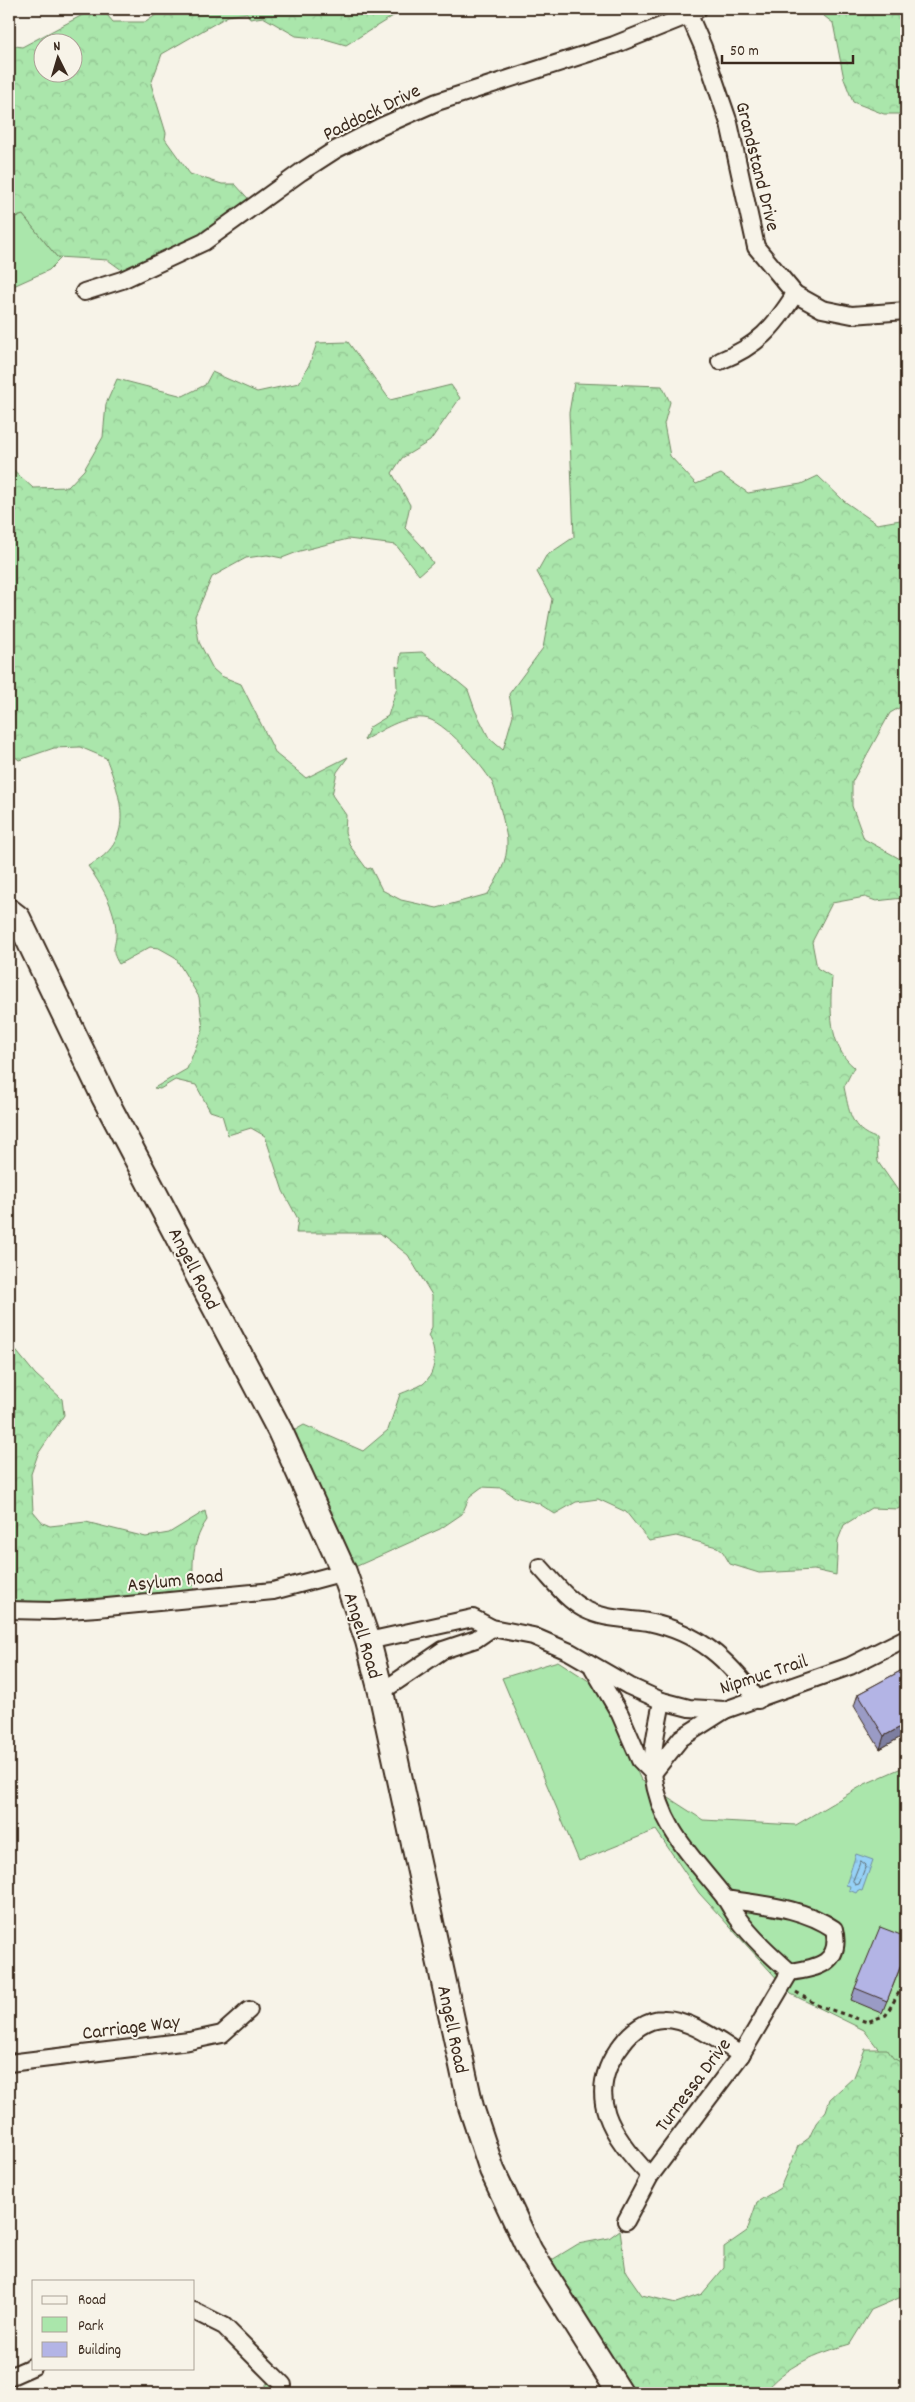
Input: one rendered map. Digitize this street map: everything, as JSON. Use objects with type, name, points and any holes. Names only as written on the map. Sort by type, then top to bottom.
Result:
[{"type":"street","name":"Paddock Drive","points":[[84,292],[122,280],[204,242],[301,172],[380,126],[437,102],[614,45],[694,12]]},
{"type":"street","name":"Grandstand Drive","points":[[694,12],[703,47],[729,123],[756,246],[795,294],[822,309],[852,315],[906,312]]},
{"type":"street","points":[[720,361],[742,352],[761,338],[780,318],[795,294]]},
{"type":"street","name":"Angell Road","points":[[9,911],[18,918],[104,1097],[280,1431],[344,1572],[368,1642],[381,1692],[471,2107],[492,2170],[530,2251],[620,2393]]},
{"type":"street","points":[[540,1567],[569,1599],[598,1616],[665,1627],[714,1650],[736,1672],[758,1700]]},
{"type":"street","name":"Asylum Road","points":[[9,1610],[53,1611],[97,1608],[273,1591],[344,1572]]},
{"type":"street","name":"Nipmuc Trail","points":[[368,1642],[473,1618],[492,1628],[533,1636],[570,1652],[591,1666],[662,1701],[689,1708],[725,1710],[758,1700],[850,1666],[906,1638]]},
{"type":"street","points":[[381,1692],[443,1650],[476,1639],[492,1628]]},
{"type":"street","points":[[591,1666],[620,1714],[640,1760],[653,1773]]},
{"type":"street","points":[[662,1701],[653,1773],[664,1813],[674,1834],[688,1855],[725,1898],[737,1917],[788,1977],[814,1969],[832,1958],[837,1942],[834,1929],[818,1918],[796,1910],[725,1898]]},
{"type":"street","points":[[653,1773],[681,1738],[725,1710]]},
{"type":"street","name":"Turnessa Drive","points":[[626,2221],[650,2176],[742,2055],[788,1977]]},
{"type":"street","name":"Carriage Way","points":[[9,2063],[189,2041],[222,2034],[249,2010]]},
{"type":"street","points":[[650,2176],[628,2153],[614,2133],[605,2110],[602,2088],[606,2068],[616,2051],[639,2027],[652,2020],[665,2018],[700,2030],[742,2055]]},
{"type":"street","points":[[195,2312],[224,2326],[283,2385]]},
{"type":"street","points":[[9,2377],[32,2367]]},
{"type":"path","points":[[788,1977],[794,1991],[817,2005],[867,2022],[886,2015],[906,1980]]},
{"type":"green space","points":[[164,9],[196,11],[198,9],[398,9],[398,13],[346,45],[325,39],[296,36],[263,17],[250,19],[247,13],[228,16],[162,54],[151,84],[166,133],[165,139],[190,174],[222,184],[235,184],[254,205],[221,232],[126,273],[108,260],[57,257],[23,215],[9,219],[9,45],[22,47],[32,42],[32,82],[82,82],[82,32],[50,32],[90,11],[103,10],[113,22],[146,22]]},
{"type":"green space","points":[[815,9],[906,9],[906,114],[884,114],[853,102],[844,79],[833,23]]},
{"type":"green space","points":[[23,215],[57,257],[61,258],[49,270],[9,288],[9,219]]},
{"type":"green space","points":[[348,342],[390,400],[451,385],[460,398],[430,441],[402,458],[392,473],[410,505],[405,528],[422,546],[433,563],[419,575],[396,545],[348,539],[300,551],[282,558],[267,555],[246,558],[212,577],[195,616],[199,642],[213,669],[221,676],[241,684],[276,754],[306,778],[348,757],[337,772],[332,795],[346,815],[345,832],[350,846],[367,869],[371,868],[382,890],[401,900],[437,908],[488,894],[499,875],[507,848],[499,802],[494,786],[487,774],[451,734],[432,720],[416,718],[400,721],[364,740],[370,727],[388,716],[397,687],[396,666],[399,668],[401,653],[422,652],[468,690],[475,710],[489,738],[503,750],[513,715],[509,694],[543,648],[552,599],[537,572],[546,556],[574,537],[569,413],[574,383],[662,386],[670,402],[664,424],[670,456],[696,484],[721,474],[748,493],[801,484],[818,476],[844,501],[877,524],[906,519],[906,704],[890,713],[852,782],[852,806],[864,839],[902,860],[903,898],[876,901],[865,897],[832,903],[812,942],[817,968],[832,977],[831,1013],[835,1037],[839,1048],[854,1067],[844,1087],[849,1111],[861,1130],[876,1138],[878,1162],[906,1202],[906,1503],[898,1509],[871,1508],[844,1525],[838,1540],[836,1575],[814,1570],[759,1573],[730,1564],[723,1552],[717,1547],[676,1536],[649,1541],[626,1512],[598,1499],[576,1502],[555,1514],[538,1503],[515,1497],[502,1488],[482,1487],[470,1496],[462,1514],[440,1529],[337,1575],[276,1441],[304,1425],[363,1451],[388,1430],[400,1394],[423,1384],[428,1379],[433,1368],[434,1354],[428,1336],[432,1327],[432,1295],[408,1255],[380,1233],[296,1233],[298,1219],[283,1191],[265,1136],[251,1128],[228,1135],[222,1115],[210,1111],[196,1085],[175,1080],[160,1089],[154,1088],[187,1069],[203,1029],[199,997],[175,957],[159,948],[150,947],[119,964],[114,954],[116,931],[113,913],[102,889],[88,866],[103,856],[113,845],[119,832],[120,804],[106,758],[80,747],[54,748],[19,760],[9,752],[9,466],[33,488],[68,487],[84,470],[103,437],[106,404],[117,379],[183,396],[205,385],[212,372],[257,392],[299,383],[310,363],[317,343]]},
{"type":"green space","points":[[9,1342],[35,1374],[62,1399],[64,1415],[38,1454],[31,1474],[33,1511],[43,1523],[50,1526],[86,1522],[146,1537],[169,1533],[205,1511],[207,1520],[197,1539],[193,1558],[194,1599],[9,1615]]},
{"type":"green space","points":[[558,1661],[598,1687],[641,1780],[703,1820],[796,1825],[865,1784],[906,1766],[906,2085],[864,2030],[791,1994],[699,1893],[656,1830],[579,1861],[502,1678]]},
{"type":"green space","points":[[865,2049],[887,2049],[893,2058],[906,2065],[906,2295],[871,2310],[850,2344],[802,2362],[782,2375],[763,2393],[608,2393],[537,2269],[578,2244],[609,2238],[620,2230],[626,2272],[642,2295],[676,2303],[702,2294],[724,2268],[724,2247],[747,2231],[757,2202],[780,2188],[798,2146],[809,2138],[816,2123],[826,2111],[830,2099],[854,2077]]},
{"type":"green space","points":[[273,2376],[295,2393],[259,2393]]},
{"type":"water","points":[[856,1854],[873,1860],[862,1891],[858,1890],[856,1893],[849,1890],[850,1886],[846,1885]]},
{"type":"building","points":[[906,1668],[906,1724],[884,1736],[858,1694]]},
{"type":"building","points":[[880,1927],[906,1937],[906,1952],[887,2001],[855,1988]]}]
